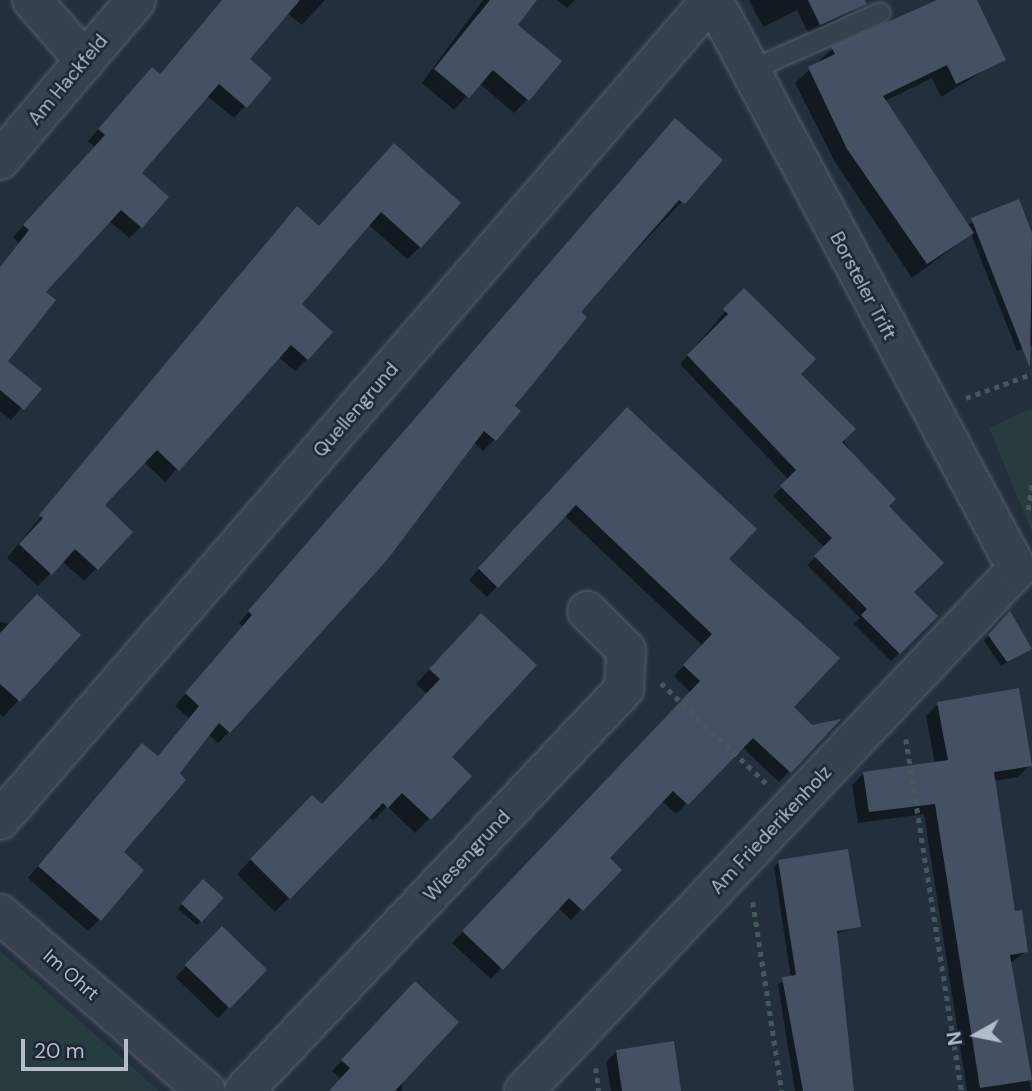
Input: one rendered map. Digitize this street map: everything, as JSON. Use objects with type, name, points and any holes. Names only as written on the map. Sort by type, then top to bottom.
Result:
[{"type":"street","points":[[32,0],[85,61]]},
{"type":"street","name":"Am Hackfeld","points":[[0,160],[136,0]]},
{"type":"street","name":"Borsteler Trift","points":[[712,0],[929,412],[1017,569]]},
{"type":"street","name":"Quellengrund","points":[[0,820],[712,0]]},
{"type":"street","name":"Am Friederikenholz","points":[[524,1091],[1017,569]]},
{"type":"street","points":[[587,611],[626,650]]},
{"type":"street","name":"Wiesengrund","points":[[244,1091],[624,689],[626,650]]},
{"type":"street","name":"Im Ohrt","points":[[0,914],[206,1091]]},
{"type":"lane","points":[[750,70],[880,12]]},
{"type":"path","points":[[929,412],[1032,374]]},
{"type":"path","points":[[626,650],[792,808]]},
{"type":"path","points":[[900,694],[962,1091]]},
{"type":"path","points":[[746,856],[782,1091]]},
{"type":"green space","points":[[1032,408],[1032,532],[989,428]]},
{"type":"green space","points":[[0,951],[20,968],[159,1091],[0,1091]]},
{"type":"building","points":[[222,0],[300,0],[250,59],[272,78],[247,108],[219,84],[142,173],[169,197],[142,228],[121,210],[46,292],[56,300],[8,361],[42,389],[24,410],[0,390],[0,267],[29,230],[23,225],[105,135],[98,129],[152,67],[160,74]]},
{"type":"building","points":[[490,0],[537,0],[518,25],[562,61],[529,101],[493,70],[469,98],[434,69]]},
{"type":"building","points":[[808,0],[865,0],[867,4],[820,25]]},
{"type":"building","points":[[937,0],[977,0],[1006,60],[956,84],[947,65],[883,96],[974,233],[927,264],[847,149],[808,67],[835,54],[831,47]]},
{"type":"building","points":[[675,118],[723,160],[685,204],[679,200],[581,312],[587,317],[515,406],[521,411],[496,441],[484,431],[387,560],[230,733],[219,723],[180,773],[186,780],[124,852],[144,870],[101,921],[38,866],[142,743],[158,756],[199,706],[185,693],[252,615],[248,611]]},
{"type":"building","points":[[394,143],[461,203],[421,248],[381,212],[302,304],[333,332],[308,360],[291,345],[179,471],[157,450],[105,505],[133,532],[98,570],[75,549],[52,575],[19,544],[43,518],[39,515],[297,206],[319,226]]},
{"type":"building","points":[[1019,199],[1032,233],[1030,368],[971,218]]},
{"type":"building","points":[[744,288],[816,359],[801,374],[856,429],[842,442],[896,499],[889,506],[944,563],[914,592],[938,616],[900,654],[861,615],[867,609],[814,556],[832,538],[780,486],[796,470],[687,355],[728,314],[723,309]]},
{"type":"building","points":[[627,407],[757,529],[729,559],[840,658],[794,707],[812,725],[841,719],[791,773],[753,738],[688,805],[673,791],[610,858],[622,870],[583,911],[569,898],[503,970],[462,931],[700,681],[683,665],[712,634],[576,505],[498,588],[478,568]]},
{"type":"building","points":[[37,594],[81,635],[20,702],[0,684],[0,633]]},
{"type":"building","points":[[1010,611],[1032,649],[1007,662],[988,635]]},
{"type":"building","points":[[481,613],[537,665],[452,757],[472,776],[431,820],[402,793],[388,808],[383,803],[290,899],[250,859],[312,795],[322,804],[440,679],[429,669]]},
{"type":"building","points":[[1019,688],[1032,766],[994,772],[1015,911],[1022,910],[1028,952],[1010,955],[1032,1080],[980,1088],[935,804],[869,812],[863,772],[948,760],[937,702]]},
{"type":"building","points":[[848,849],[861,927],[837,931],[854,1091],[803,1091],[782,977],[796,975],[778,860]]},
{"type":"building","points":[[203,879],[224,898],[202,922],[181,904]]},
{"type":"building","points":[[222,926],[267,970],[230,1009],[184,965]]},
{"type":"building","points":[[415,981],[459,1022],[395,1091],[329,1091],[350,1068],[341,1060]]},
{"type":"building","points":[[674,1041],[681,1091],[622,1091],[616,1050]]}]
